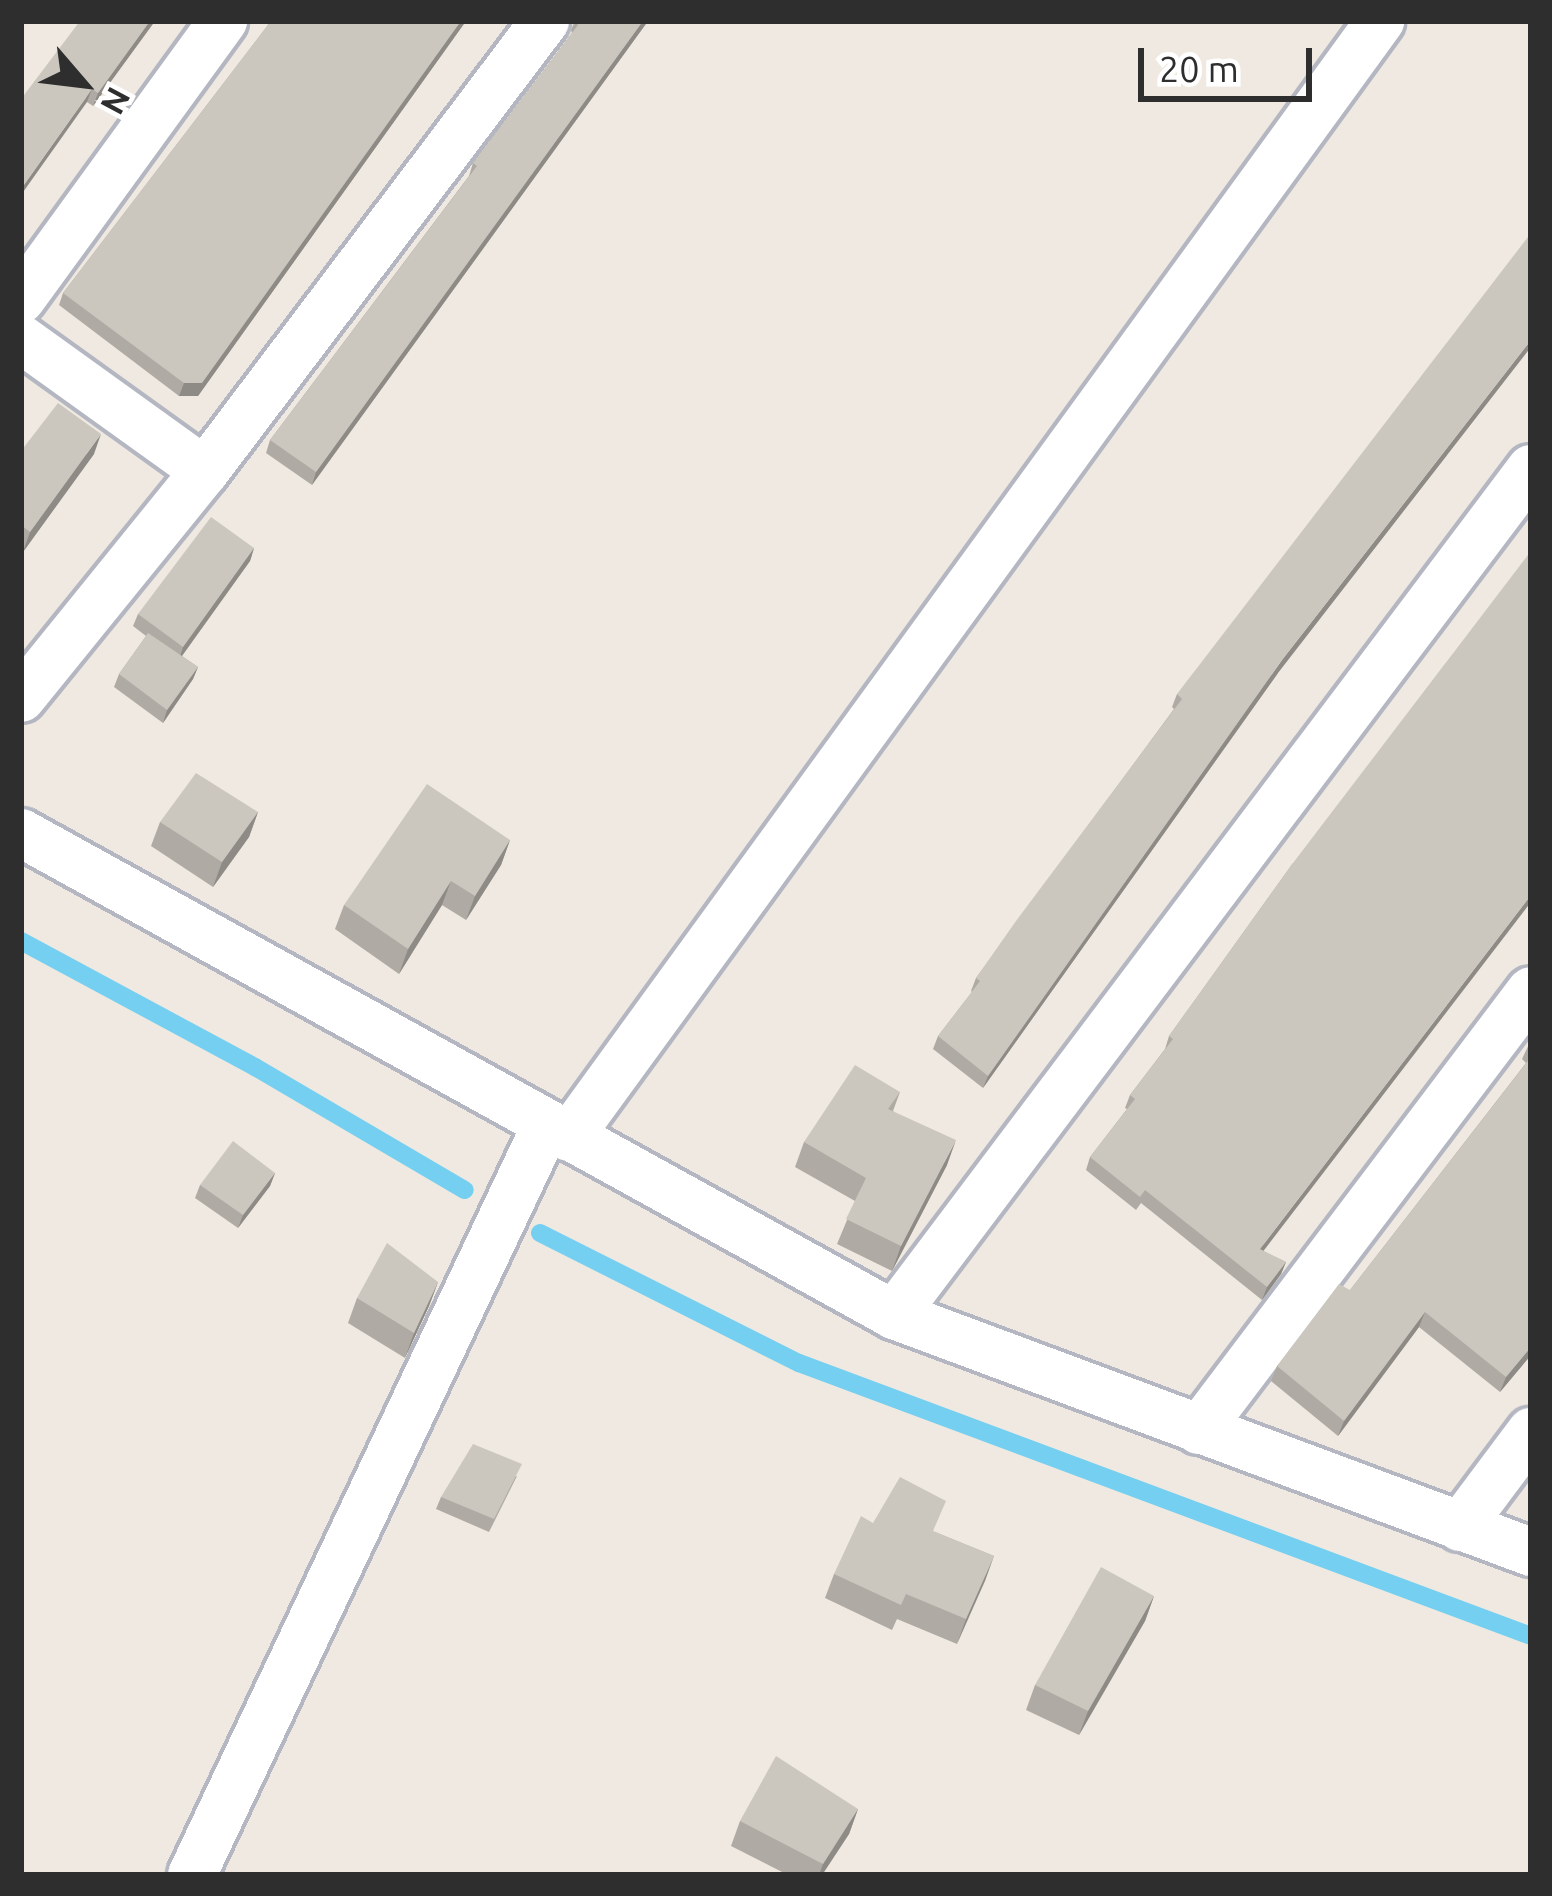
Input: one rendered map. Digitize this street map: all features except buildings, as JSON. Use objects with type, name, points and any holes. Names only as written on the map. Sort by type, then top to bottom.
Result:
[{"type":"street","points":[[21,298],[223,21]]},
{"type":"street","points":[[21,698],[205,471],[545,21]]},
{"type":"street","points":[[192,1875],[557,1131],[1381,21]]},
{"type":"street","points":[[21,339],[205,471]]},
{"type":"street","points":[[894,1315],[1531,470]]},
{"type":"street","points":[[21,833],[894,1315],[1531,1552]]},
{"type":"street","points":[[1199,1430],[1531,991]]},
{"type":"street","points":[[1460,1527],[1531,1432]]},
{"type":"waterway","points":[[21,941],[255,1067],[465,1190]]},
{"type":"waterway","points":[[540,1233],[799,1363],[1531,1636]]}]
